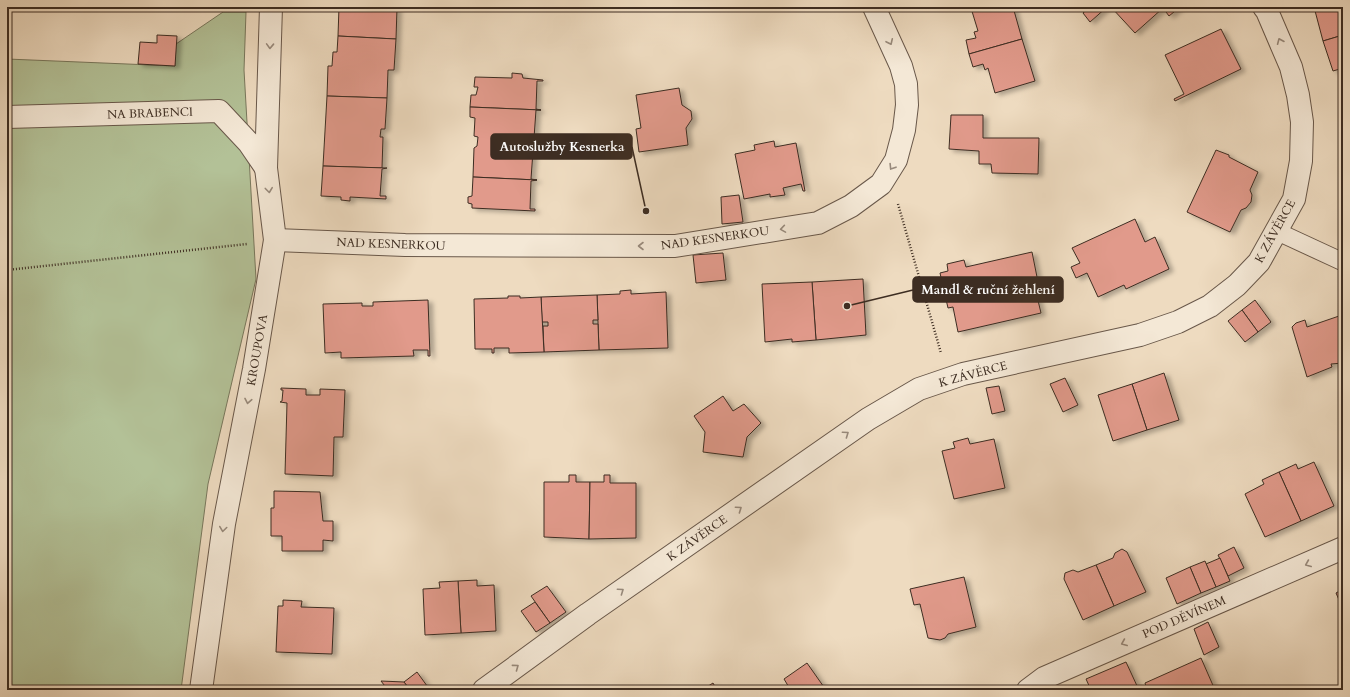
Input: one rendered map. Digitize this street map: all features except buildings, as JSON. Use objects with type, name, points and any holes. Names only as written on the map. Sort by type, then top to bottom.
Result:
[{"type":"street","name":"KROUPOVA","points":[[202,690],[224,524],[254,368],[275,240],[266,168],[271,7]]},
{"type":"street","name":"NAD KESNERKOU","points":[[275,240],[405,246],[675,246],[818,223],[851,206],[881,184],[896,160],[904,130],[907,105],[906,84],[901,66],[874,7]]},
{"type":"street","name":"K ZÁVĚRCE","points":[[484,690],[588,614],[861,424],[913,393],[963,374],[1140,335],[1178,322],[1210,306],[1237,285],[1259,262],[1294,199],[1301,161],[1302,122],[1291,67],[1264,7]]},
{"type":"street","name":"NA BRABENCI","points":[[7,117],[219,111],[249,144],[266,168]]},
{"type":"street","name":"POD DĚVÍNEM","points":[[1028,690],[1044,678],[1343,548]]},
{"type":"lane","points":[[1276,231],[1343,262]]},
{"type":"path","points":[[881,184],[898,204],[939,347]]},
{"type":"path","points":[[7,270],[275,240]]},
{"type":"green space","points":[[223,12],[246,12],[244,70],[256,279],[208,484],[181,690],[7,690],[7,59],[175,66],[176,44]]},
{"type":"place","name":"Autoslužby Kesnerka","points":[[646,211]]},
{"type":"place","name":"Mandl & ruční žehlení","points":[[847,306]]}]
